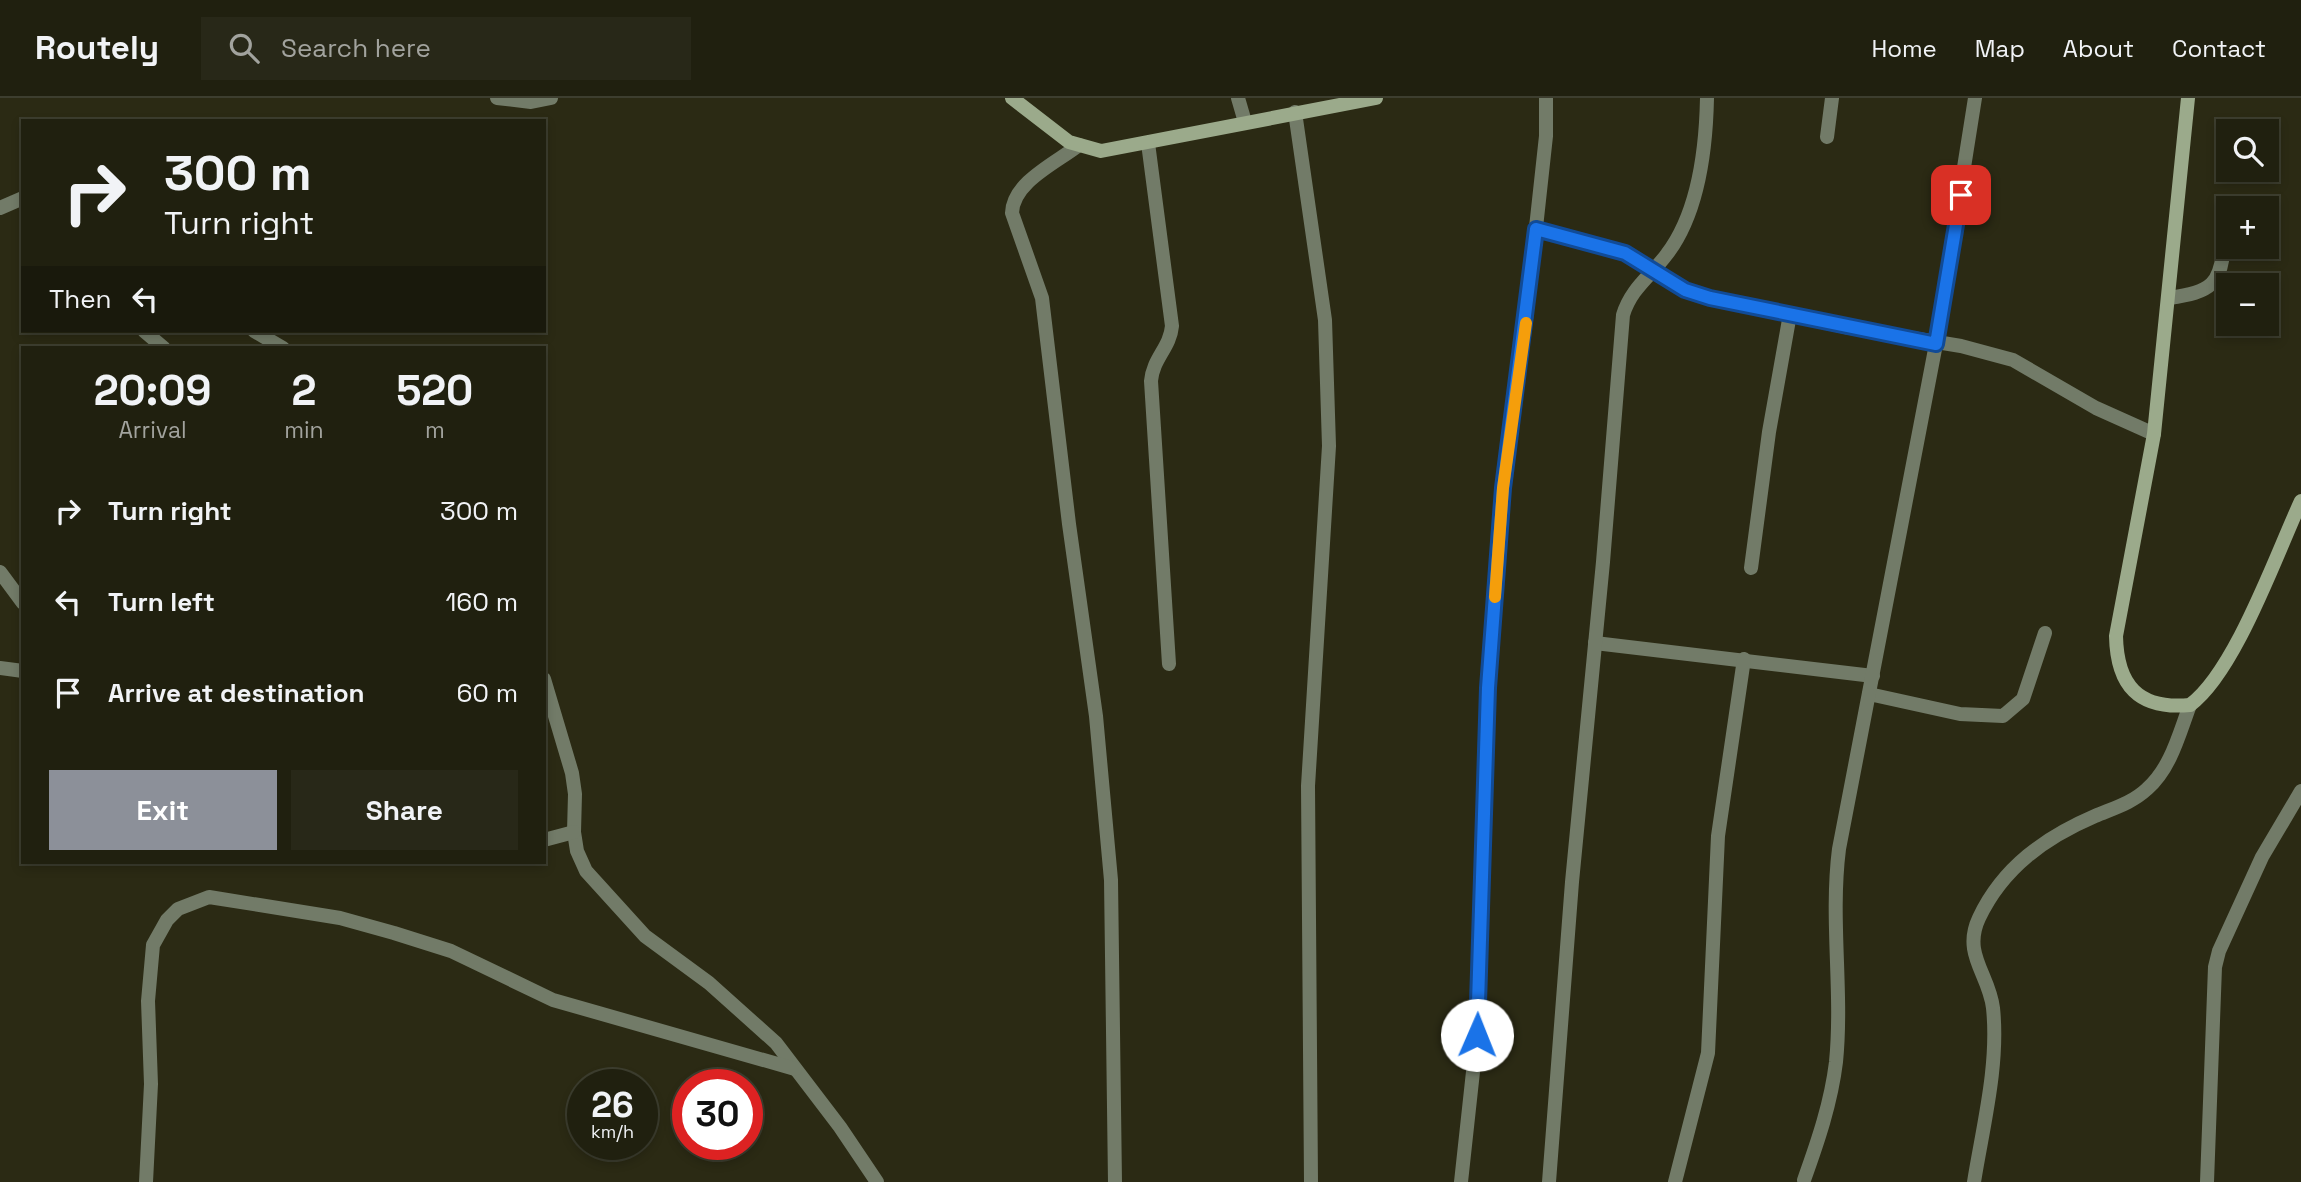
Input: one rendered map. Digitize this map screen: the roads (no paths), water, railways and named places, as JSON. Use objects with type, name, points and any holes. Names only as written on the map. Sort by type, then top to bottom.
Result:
[{"type":"street","points":[[497,98],[531,103],[551,98]]},
{"type":"street","points":[[1012,98],[1052,130],[1079,145],[1101,151],[1376,98]]},
{"type":"street","points":[[1238,98],[1245,122]]},
{"type":"street","points":[[1461,1182],[1477,1035],[1488,688],[1503,488],[1536,229],[1546,136],[1546,98]]},
{"type":"street","points":[[1549,1182],[1572,882],[1623,315],[1633,291],[1654,270],[1677,238],[1691,210],[1706,128],[1707,98]]},
{"type":"street","points":[[1827,137],[1832,98]]},
{"type":"street","points":[[1804,1180],[1826,1118],[1836,1062],[1834,888],[1848,800],[1936,344],[1975,98]]},
{"type":"street","points":[[2188,98],[2154,434],[2116,636],[2116,660],[2127,682],[2143,699],[2165,706],[2190,705]]},
{"type":"street","points":[[1295,112],[1325,320],[1329,446],[1308,786],[1311,1182]]},
{"type":"street","points":[[1148,143],[1172,326],[1169,343],[1154,362],[1151,381],[1168,664]]},
{"type":"street","points":[[1079,145],[1020,189],[1012,202],[1012,213],[1042,298],[1069,524],[1096,716],[1111,880],[1115,1182]]},
{"type":"street","points":[[0,208],[21,199]]},
{"type":"street","points":[[1536,229],[1606,247],[1654,270],[1685,290],[1936,344],[1961,346],[2013,360],[2096,408],[2154,434]]},
{"type":"street","points":[[2169,298],[2200,293],[2215,282],[2222,259]]},
{"type":"street","points":[[1751,568],[1769,432],[1790,314]]},
{"type":"street","points":[[146,333],[162,346]]},
{"type":"street","points":[[257,333],[280,346]]},
{"type":"street","points":[[1974,1182],[1994,1034],[1992,1004],[1973,956],[1973,931],[1979,916],[2009,874],[2033,848],[2050,837],[2130,802],[2146,791],[2173,752],[2190,705],[2214,683],[2224,666],[2301,501]]},
{"type":"street","points":[[0,572],[21,600]]},
{"type":"street","points":[[1870,694],[1959,714],[2003,716],[2023,699],[2045,633]]},
{"type":"street","points":[[1595,643],[1873,676]]},
{"type":"street","points":[[1675,1182],[1709,1053],[1718,836],[1744,659]]},
{"type":"street","points":[[0,668],[21,671]]},
{"type":"street","points":[[546,686],[572,773],[575,794],[574,832],[586,871],[637,927],[709,983],[776,1044],[877,1182]]},
{"type":"street","points":[[2207,1182],[2215,967],[2218,951],[2262,857],[2301,791]]},
{"type":"street","points":[[546,840],[574,832]]},
{"type":"street","points":[[146,1182],[151,1084],[148,1002],[153,945],[167,920],[178,909],[209,897],[340,918],[394,933],[451,951],[553,1000],[795,1069]]}]
